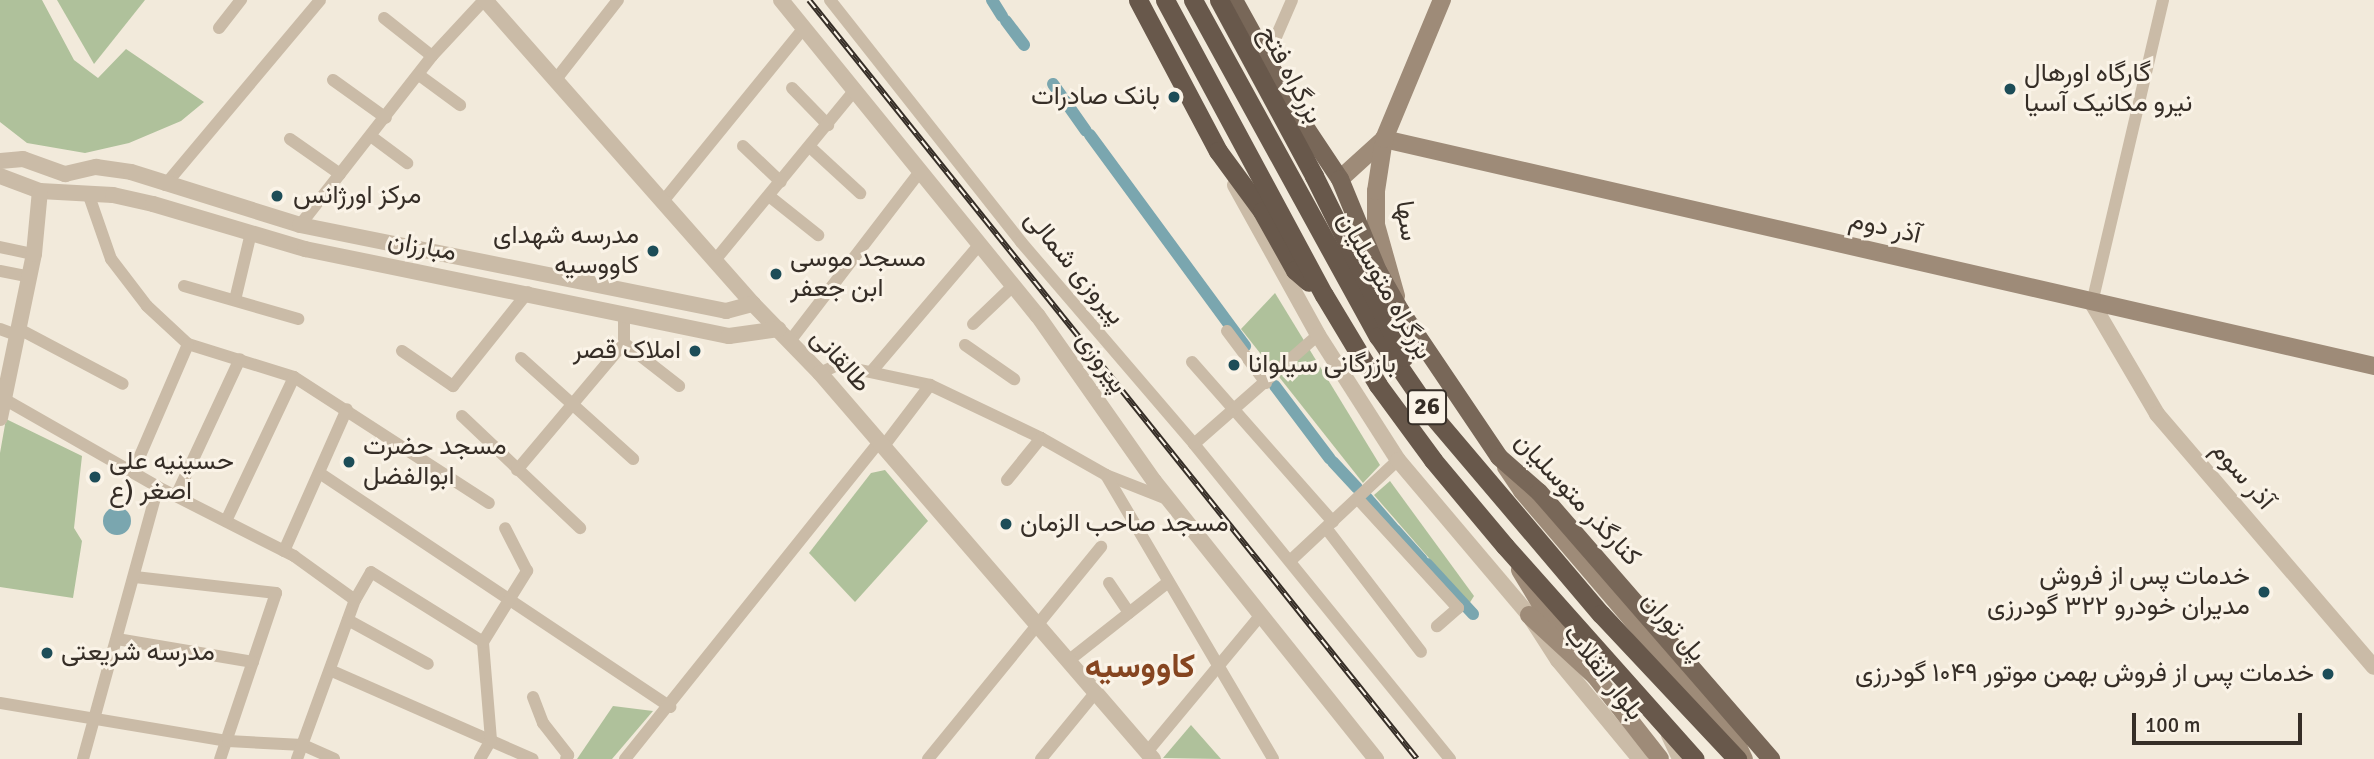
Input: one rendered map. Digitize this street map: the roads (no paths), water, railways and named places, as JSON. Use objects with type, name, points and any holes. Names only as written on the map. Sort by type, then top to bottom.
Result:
[{"type":"highway","points":[[1138,0],[1218,151],[1262,211],[1295,270],[1324,295]]},
{"type":"highway","name":"بزرگراه متوسلیان","points":[[1166,0],[1324,295],[1378,385],[1425,450],[1505,546],[1695,759]]},
{"type":"highway","name":"بزرگراه متوسلیان","points":[[1193,0],[1378,336],[1432,415],[1601,614],[1737,759]]},
{"type":"highway","name":"بزرگراه فتح","points":[[1219,0],[1314,176],[1432,415]]},
{"type":"main road","name":"کنارگذر متوسلیان","points":[[1234,0],[1300,119],[1340,179],[1378,271],[1400,310],[1506,466],[1539,492],[1771,759]]},
{"type":"main road","name":"سها","points":[[1400,310],[1376,225],[1384,139],[1442,0]]},
{"type":"main road","name":"سها","points":[[1340,179],[1384,139]]},
{"type":"main road","name":"آذر دوم","points":[[1384,139],[2374,366]]},
{"type":"main road","points":[[1314,176],[1378,271]]},
{"type":"main road","name":"پل توران","points":[[1506,466],[1522,491],[1735,740],[1744,759]]},
{"type":"main road","points":[[1505,546],[1565,645]]},
{"type":"main road","points":[[1529,615],[1565,645],[1595,676],[1660,759]]},
{"type":"street","points":[[219,29],[241,0]]},
{"type":"street","points":[[165,185],[320,0]]},
{"type":"street","points":[[294,246],[300,225],[372,137],[432,56],[484,0]]},
{"type":"street","name":"طالقانی","points":[[484,0],[557,78],[753,304],[820,373],[1150,755]]},
{"type":"street","points":[[557,78],[618,0]]},
{"type":"street","name":"پیروزی","points":[[781,0],[1014,285],[1168,499],[1376,759]]},
{"type":"street","name":"پیروزی شمالی","points":[[830,0],[1021,242],[1194,444],[1290,561],[1405,709],[1450,759]]},
{"type":"street","points":[[1276,37],[1292,0]]},
{"type":"street","points":[[2092,303],[2163,0]]},
{"type":"street","points":[[384,18],[432,56]]},
{"type":"street","points":[[664,200],[804,28]]},
{"type":"street","points":[[419,75],[460,105]]},
{"type":"street","points":[[333,80],[386,118]]},
{"type":"street","points":[[792,88],[828,125]]},
{"type":"street","points":[[716,259],[811,148],[855,90]]},
{"type":"street","points":[[372,137],[407,163]]},
{"type":"street","points":[[290,139],[340,174]]},
{"type":"street","points":[[743,146],[781,182]]},
{"type":"street","points":[[811,148],[860,193]]},
{"type":"street","name":"بلوار انقلاب","points":[[1218,151],[1318,335],[1398,460],[1529,615],[1558,660],[1640,759]]},
{"type":"street","points":[[3,158],[39,162],[65,174],[67,179],[59,190]]},
{"type":"street","name":"مبارزان","points":[[65,174],[96,167],[131,172],[165,185],[300,225],[726,311],[753,304]]},
{"type":"street","points":[[784,335],[921,170]]},
{"type":"street","points":[[0,176],[40,191],[30,277],[20,333],[2,398],[0,418]]},
{"type":"street","name":"مبارزان","points":[[40,191],[88,193],[153,204],[294,246],[528,292],[729,336],[784,335]]},
{"type":"street","points":[[88,193],[111,259],[147,306],[188,344],[294,376],[489,503]]},
{"type":"street","points":[[769,196],[818,235]]},
{"type":"street","points":[[235,300],[251,233]]},
{"type":"street","points":[[871,372],[980,244]]},
{"type":"street","points":[[0,247],[34,254]]},
{"type":"street","points":[[0,271],[30,277]]},
{"type":"street","points":[[973,324],[1014,285]]},
{"type":"street","points":[[184,286],[298,319]]},
{"type":"street","points":[[402,351],[453,386],[528,292]]},
{"type":"street","name":"آذر سوم","points":[[2092,303],[2157,414],[2374,667]]},
{"type":"street","points":[[726,311],[729,336]]},
{"type":"street","points":[[517,470],[624,343],[624,314]]},
{"type":"street","points":[[0,329],[20,333],[123,384]]},
{"type":"street","points":[[1227,331],[1266,383]]},
{"type":"street","points":[[1194,444],[1232,407],[1266,383],[1318,335]]},
{"type":"street","points":[[624,343],[679,386]]},
{"type":"street","points":[[133,472],[188,344]]},
{"type":"street","points":[[965,345],[1014,379]]},
{"type":"street","points":[[521,358],[633,459]]},
{"type":"street","points":[[176,496],[240,359]]},
{"type":"street","points":[[1192,362],[1330,525],[1421,652]]},
{"type":"street","points":[[820,373],[837,365],[930,385],[1041,438],[1106,475],[1168,499]]},
{"type":"street","points":[[226,521],[294,376]]},
{"type":"street","points":[[625,759],[671,707],[930,385]]},
{"type":"street","points":[[2,398],[158,487],[284,551],[355,600]]},
{"type":"street","points":[[284,551],[321,474],[347,410]]},
{"type":"street","points":[[462,416],[580,528]]},
{"type":"street","points":[[1007,480],[1041,438]]},
{"type":"street","points":[[1290,561],[1398,460]]},
{"type":"street","points":[[321,474],[512,598],[671,707]]},
{"type":"street","points":[[1106,475],[1167,583],[1273,759]]},
{"type":"street","points":[[83,759],[158,487]]},
{"type":"street","points":[[1359,499],[1458,608],[1437,626]]},
{"type":"street","points":[[481,759],[491,740],[483,642],[527,571],[505,528]]},
{"type":"street","points":[[928,759],[1036,623],[1101,547]]},
{"type":"street","points":[[297,759],[332,671],[355,600],[371,572],[483,642]]},
{"type":"street","points":[[135,577],[276,593],[220,759]]},
{"type":"street","points":[[1109,583],[1129,613]]},
{"type":"street","points":[[1068,661],[1167,583]]},
{"type":"street","points":[[1150,755],[1260,616]]},
{"type":"street","points":[[348,620],[428,664]]},
{"type":"street","points":[[117,639],[253,662]]},
{"type":"street","points":[[332,671],[532,759]]},
{"type":"street","points":[[1041,759],[1095,692]]},
{"type":"street","points":[[533,697],[543,723],[568,754],[566,759]]},
{"type":"street","points":[[0,703],[228,741],[303,745],[334,759]]},
{"type":"street","points":[[1661,720],[1680,759]]},
{"type":"water","points":[[117,507],[127,511],[131,521],[127,531],[117,535],[107,531],[103,521],[107,511]]},
{"type":"waterway","points":[[992,0],[1002,16]]},
{"type":"waterway","points":[[1006,21],[1024,45]]},
{"type":"waterway","points":[[1053,84],[1086,131]]},
{"type":"waterway","points":[[1090,135],[1245,346]]},
{"type":"waterway","points":[[1275,386],[1330,459]]},
{"type":"waterway","points":[[1333,462],[1357,488]]},
{"type":"waterway","points":[[1366,497],[1392,527]]},
{"type":"waterway","points":[[1395,530],[1422,560]]},
{"type":"waterway","points":[[1427,564],[1473,614]]},
{"type":"railway","points":[[809,0],[1417,759]]},
{"type":"place","name":"گارگاه اورهال نیرو مکانیک آسیا","points":[[2010,89]]},
{"type":"place","name":"بانک صادرات","points":[[1174,97]]},
{"type":"place","name":"مرکز اورژانس","points":[[277,196]]},
{"type":"place","name":"مدرسه شهدای کاووسیه","points":[[653,251]]},
{"type":"place","name":"مسجد موسی ابن جعفر","points":[[776,274]]},
{"type":"place","name":"املاک قصر","points":[[695,351]]},
{"type":"place","name":"بازرگانی سیلوانا","points":[[1234,365]]},
{"type":"place","name":"مسجد حضرت ابوالفضل","points":[[349,462]]},
{"type":"place","name":"حسینیه علی اصغر (ع","points":[[95,477]]},
{"type":"place","name":"مسجد صاحب الزمان","points":[[1006,524]]},
{"type":"place","name":"خدمات پس از فروش مدیران خودرو ۳۲۲ گودرزی","points":[[2264,592]]},
{"type":"place","name":"مدرسه شریعتی","points":[[47,653]]},
{"type":"place","name":"خدمات پس از فروش بهمن موتور ۱۰۴۹ گودرزی","points":[[2328,674]]},
{"type":"district","name":"کاووسیه","points":[[1140,667]]}]
